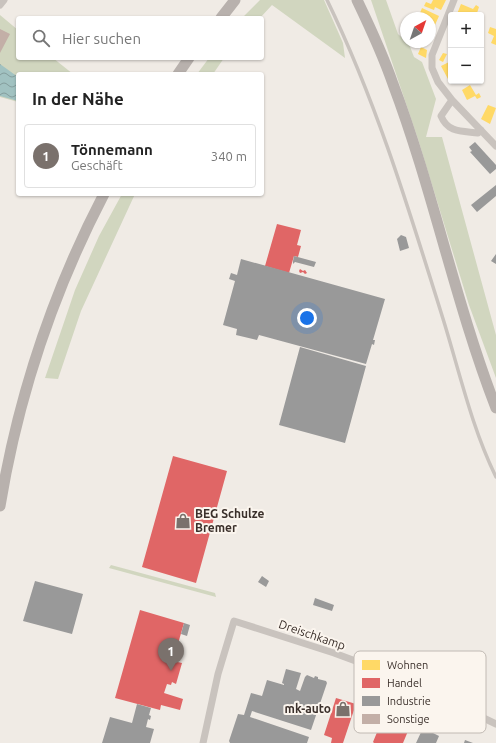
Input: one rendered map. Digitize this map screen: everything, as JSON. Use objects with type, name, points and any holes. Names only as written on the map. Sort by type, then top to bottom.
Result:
[{"type":"main road","points":[[223,16],[236,0]]},
{"type":"main road","points":[[357,0],[385,62],[400,103],[468,329],[496,408]]},
{"type":"main road","points":[[180,72],[188,60]]},
{"type":"main road","points":[[0,506],[15,430],[37,350],[80,240],[103,196]]},
{"type":"street","points":[[0,4],[4,0]]},
{"type":"street","points":[[454,0],[432,54],[432,68],[438,82],[452,100],[496,146]]},
{"type":"street","points":[[452,100],[441,116],[444,123],[449,128],[458,130],[478,133],[481,130]]},
{"type":"street","name":"Dreischkamp","points":[[203,743],[218,674],[234,621],[354,661]]},
{"type":"street","name":"Dreischkamp","points":[[486,719],[496,724]]},
{"type":"lane","points":[[327,0],[376,115],[417,236],[470,412],[496,477]]},
{"type":"green space","points":[[260,0],[324,0],[343,43],[345,58],[272,5],[262,16],[244,16]]},
{"type":"green space","points":[[371,0],[386,0],[398,34],[400,36],[400,48],[411,48],[414,57],[422,62],[436,99],[426,137],[442,137],[496,335],[496,378],[469,305],[418,139]]},
{"type":"green space","points":[[0,15],[16,28],[16,60],[56,60],[70,72],[16,72],[16,101],[0,97]]},
{"type":"green space","points":[[208,60],[223,60],[214,72],[198,72]]},
{"type":"green space","points":[[121,196],[134,196],[81,311],[58,379],[45,378],[75,290],[99,236]]},
{"type":"green space","points":[[111,565],[215,593],[216,597],[109,568]]},
{"type":"water","points":[[0,64],[16,76],[16,100],[0,96]]},
{"type":"building: Wohnen","points":[[433,0],[446,0],[441,10],[435,7],[434,10],[424,6],[426,2],[431,4]]},
{"type":"building: Wohnen","points":[[461,4],[473,9],[476,5],[479,7],[477,12],[458,12]]},
{"type":"building: Wohnen","points":[[422,8],[430,12],[420,12]]},
{"type":"building: Wohnen","points":[[436,15],[439,16],[436,23]]},
{"type":"building: Wohnen","points":[[490,27],[496,29],[496,45],[491,43],[494,36],[488,33]]},
{"type":"building: Wohnen","points":[[421,48],[427,50],[426,58],[418,54]]},
{"type":"building: Wohnen","points":[[443,53],[447,54],[443,62],[439,60]]},
{"type":"building: Wohnen","points":[[448,62],[448,79],[441,66]]},
{"type":"building: Wohnen","points":[[470,85],[476,95],[479,93],[481,97],[477,99],[475,96],[467,100],[462,90]]},
{"type":"building: Wohnen","points":[[488,105],[496,108],[490,124],[481,119]]},
{"type":"building: Handel","points":[[277,224],[301,230],[297,245],[301,246],[298,257],[294,256],[289,273],[265,266]]},
{"type":"building: Handel","points":[[300,269],[303,271],[305,270],[307,273],[300,273]]},
{"type":"building: Handel","points":[[173,456],[227,471],[196,583],[142,567]]},
{"type":"building: Handel","points":[[140,610],[184,623],[173,661],[182,663],[176,684],[172,682],[171,685],[167,684],[164,693],[183,699],[180,710],[161,705],[160,710],[115,698]]},
{"type":"building: Handel","points":[[336,698],[354,703],[354,710],[343,743],[331,743],[332,738],[324,735]]},
{"type":"building: Handel","points":[[377,733],[407,733],[403,743],[373,742]]},
{"type":"building: Industrie","points":[[475,142],[496,165],[496,169],[490,174],[470,152],[472,151],[469,147]]},
{"type":"building: Industrie","points":[[496,185],[496,196],[477,212],[471,205]]},
{"type":"building: Industrie","points":[[401,235],[406,237],[409,248],[400,251],[397,239]]},
{"type":"building: Industrie","points":[[496,254],[496,264],[491,261]]},
{"type":"building: Industrie","points":[[294,256],[316,262],[314,267],[295,262],[293,264]]},
{"type":"building: Industrie","points":[[241,259],[385,299],[373,340],[375,340],[374,345],[372,344],[366,364],[259,335],[257,340],[236,335],[237,329],[223,325],[235,281],[229,279],[231,273],[237,275]]},
{"type":"building: Industrie","points":[[300,347],[366,366],[345,443],[279,425]]},
{"type":"building: Industrie","points":[[262,576],[269,581],[266,587],[258,582]]},
{"type":"building: Industrie","points":[[35,581],[83,594],[72,634],[23,621]]},
{"type":"building: Industrie","points":[[315,598],[334,605],[332,611],[313,605]]},
{"type":"building: Industrie","points":[[184,623],[190,625],[187,636],[181,634]]},
{"type":"building: Industrie","points":[[286,669],[301,673],[296,689],[300,691],[307,675],[314,678],[315,676],[318,677],[318,679],[326,681],[327,683],[311,730],[252,711],[250,717],[309,737],[307,743],[230,743],[229,741],[238,714],[244,715],[251,693],[262,696],[267,680],[284,685],[282,683]]},
{"type":"building: Industrie","points":[[137,704],[151,708],[149,715],[151,716],[150,720],[148,719],[146,727],[154,729],[150,743],[102,743],[110,717],[132,723]]},
{"type":"building: Industrie","points":[[421,733],[433,733],[439,736],[436,743],[416,743]]},
{"type":"building: Industrie","points":[[465,740],[473,743],[464,743]]},
{"type":"building: Sonstige","points":[[0,29],[10,34],[0,53]]},
{"type":"place","name":"BEG Schulze Bremer","points":[[183,521]]},
{"type":"place","name":"Tönnemann","points":[[171,671]]},
{"type":"place","name":"mk-auto","points":[[343,709]]}]
